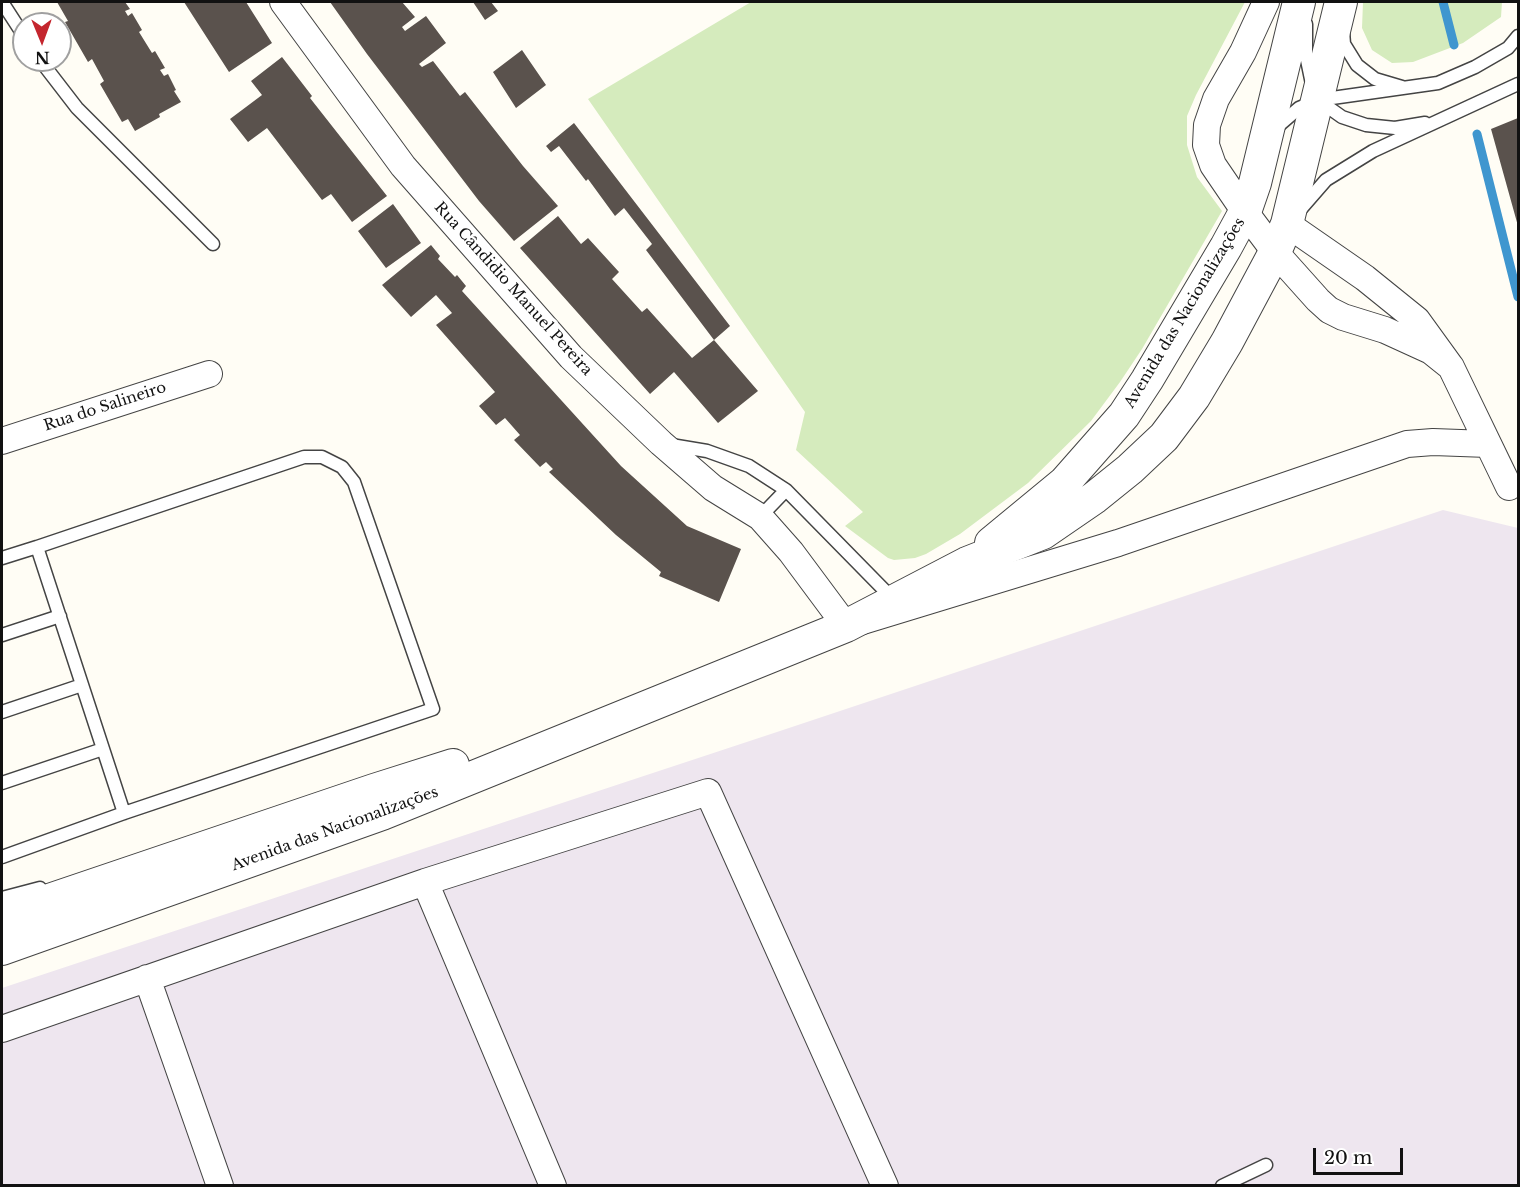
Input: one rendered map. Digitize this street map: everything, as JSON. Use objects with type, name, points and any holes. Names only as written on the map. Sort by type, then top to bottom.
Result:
[{"type":"street","name":"Rua Cândidio Manuel Pereira","points":[[283,2],[404,166],[571,357],[661,443],[713,488],[760,518],[791,552],[846,626]]},
{"type":"street","points":[[1266,2],[1243,52],[1216,99],[1207,125],[1206,145],[1213,165],[1245,212],[1281,238],[1365,278],[1417,320],[1451,367],[1509,487]]},
{"type":"street","name":"Avenida das Nacionalizações","points":[[967,563],[1065,482],[1124,415],[1182,323],[1245,212],[1265,145],[1299,2]]},
{"type":"street","name":"Avenida das Nacionalizações","points":[[2,949],[382,814],[846,626],[967,563],[1043,533],[1094,498],[1130,470],[1164,437],[1194,397],[1227,342],[1281,238],[1318,100],[1341,2]]},
{"type":"street","points":[[1281,238],[1318,300],[1329,310],[1343,317],[1385,330],[1431,351],[1451,367]]},
{"type":"street","name":"Rua do Salineiro","points":[[2,440],[208,374]]},
{"type":"street","points":[[846,626],[1118,543],[1407,444],[1433,442],[1488,444]]},
{"type":"street","name":"Avenida das Nacionalizações","points":[[2,916],[374,790],[666,700]]},
{"type":"street","points":[[2,1029],[425,882],[708,792],[885,1185]]},
{"type":"street","points":[[425,882],[553,1185]]},
{"type":"street","points":[[147,978],[220,1185]]},
{"type":"lane","points":[[2,2],[12,17]]},
{"type":"lane","points":[[1306,2],[1306,55],[1311,81],[1318,100],[1342,117],[1366,125],[1395,128],[1444,120]]},
{"type":"lane","points":[[1341,2],[1344,44],[1358,65],[1375,79],[1406,88]]},
{"type":"lane","points":[[1265,145],[1280,123],[1299,108],[1318,100],[1438,83],[1475,67],[1508,48],[1518,36]]},
{"type":"lane","points":[[49,72],[77,108],[213,244]]},
{"type":"lane","points":[[1281,238],[1326,180],[1373,151],[1518,84]]},
{"type":"lane","points":[[661,443],[707,451],[749,466],[786,490],[895,601]]},
{"type":"lane","points":[[2,558],[304,457],[322,456],[342,467],[354,482],[433,709],[124,813],[2,857]]},
{"type":"lane","points":[[760,518],[786,490]]},
{"type":"lane","points":[[37,547],[124,813]]},
{"type":"lane","points":[[2,635],[60,616]]},
{"type":"lane","points":[[2,712],[82,686]]},
{"type":"lane","points":[[2,783],[103,749]]},
{"type":"lane","points":[[2,898],[224,841]]},
{"type":"lane","points":[[1222,1185],[1266,1164]]},
{"type":"shaded area","points":[[1443,510],[1518,528],[1518,1185],[2,1185],[2,988]]},
{"type":"green space","points":[[751,2],[1245,2],[1187,116],[1187,145],[1197,177],[1222,211],[1142,349],[1091,421],[1028,483],[960,534],[915,558],[894,560],[888,558],[845,526],[863,512],[796,450],[805,412],[588,99]]},
{"type":"green space","points":[[1363,2],[1502,2],[1501,17],[1463,43],[1413,62],[1392,63],[1372,50],[1362,28]]},
{"type":"building","points":[[57,2],[125,2],[130,9],[125,11],[128,16],[132,13],[142,30],[139,32],[152,53],[155,51],[165,68],[160,70],[164,76],[168,74],[181,102],[135,131],[128,119],[122,122],[100,84],[104,81],[92,59],[88,62],[72,34],[72,12],[63,12]]},
{"type":"building","points":[[184,2],[246,2],[272,43],[229,72]]},
{"type":"building","points":[[330,2],[402,2],[415,17],[402,27],[405,31],[426,16],[446,43],[419,64],[422,67],[433,61],[460,96],[465,92],[523,166],[558,206],[514,241],[479,201]]},
{"type":"building","points":[[473,2],[491,2],[498,11],[485,20]]},
{"type":"building","points":[[522,50],[546,85],[516,108],[493,72]]},
{"type":"building","points":[[282,57],[312,96],[310,98],[387,196],[352,222],[331,194],[322,200],[267,128],[248,142],[230,119],[262,95],[251,81]]},
{"type":"building","points":[[1518,118],[1518,226],[1491,129]]},
{"type":"building","points":[[574,123],[730,326],[714,340],[646,250],[652,244],[624,208],[615,216],[588,179],[586,181],[559,146],[551,152],[546,146]]},
{"type":"building","points":[[393,204],[421,243],[386,268],[358,231]]},
{"type":"building","points":[[558,216],[581,244],[588,238],[619,272],[612,279],[642,312],[647,308],[692,358],[714,340],[758,391],[718,423],[674,372],[650,394],[520,248]]},
{"type":"building","points":[[431,245],[440,256],[438,259],[466,286],[462,291],[621,466],[687,526],[741,549],[719,602],[659,576],[661,572],[616,535],[549,472],[553,469],[546,462],[540,467],[514,440],[520,435],[505,418],[496,425],[479,406],[495,392],[436,325],[452,313],[436,295],[411,317],[382,285]]},
{"type":"waterway","points":[[1443,2],[1454,45]]},
{"type":"waterway","points":[[1477,134],[1518,297]]}]
